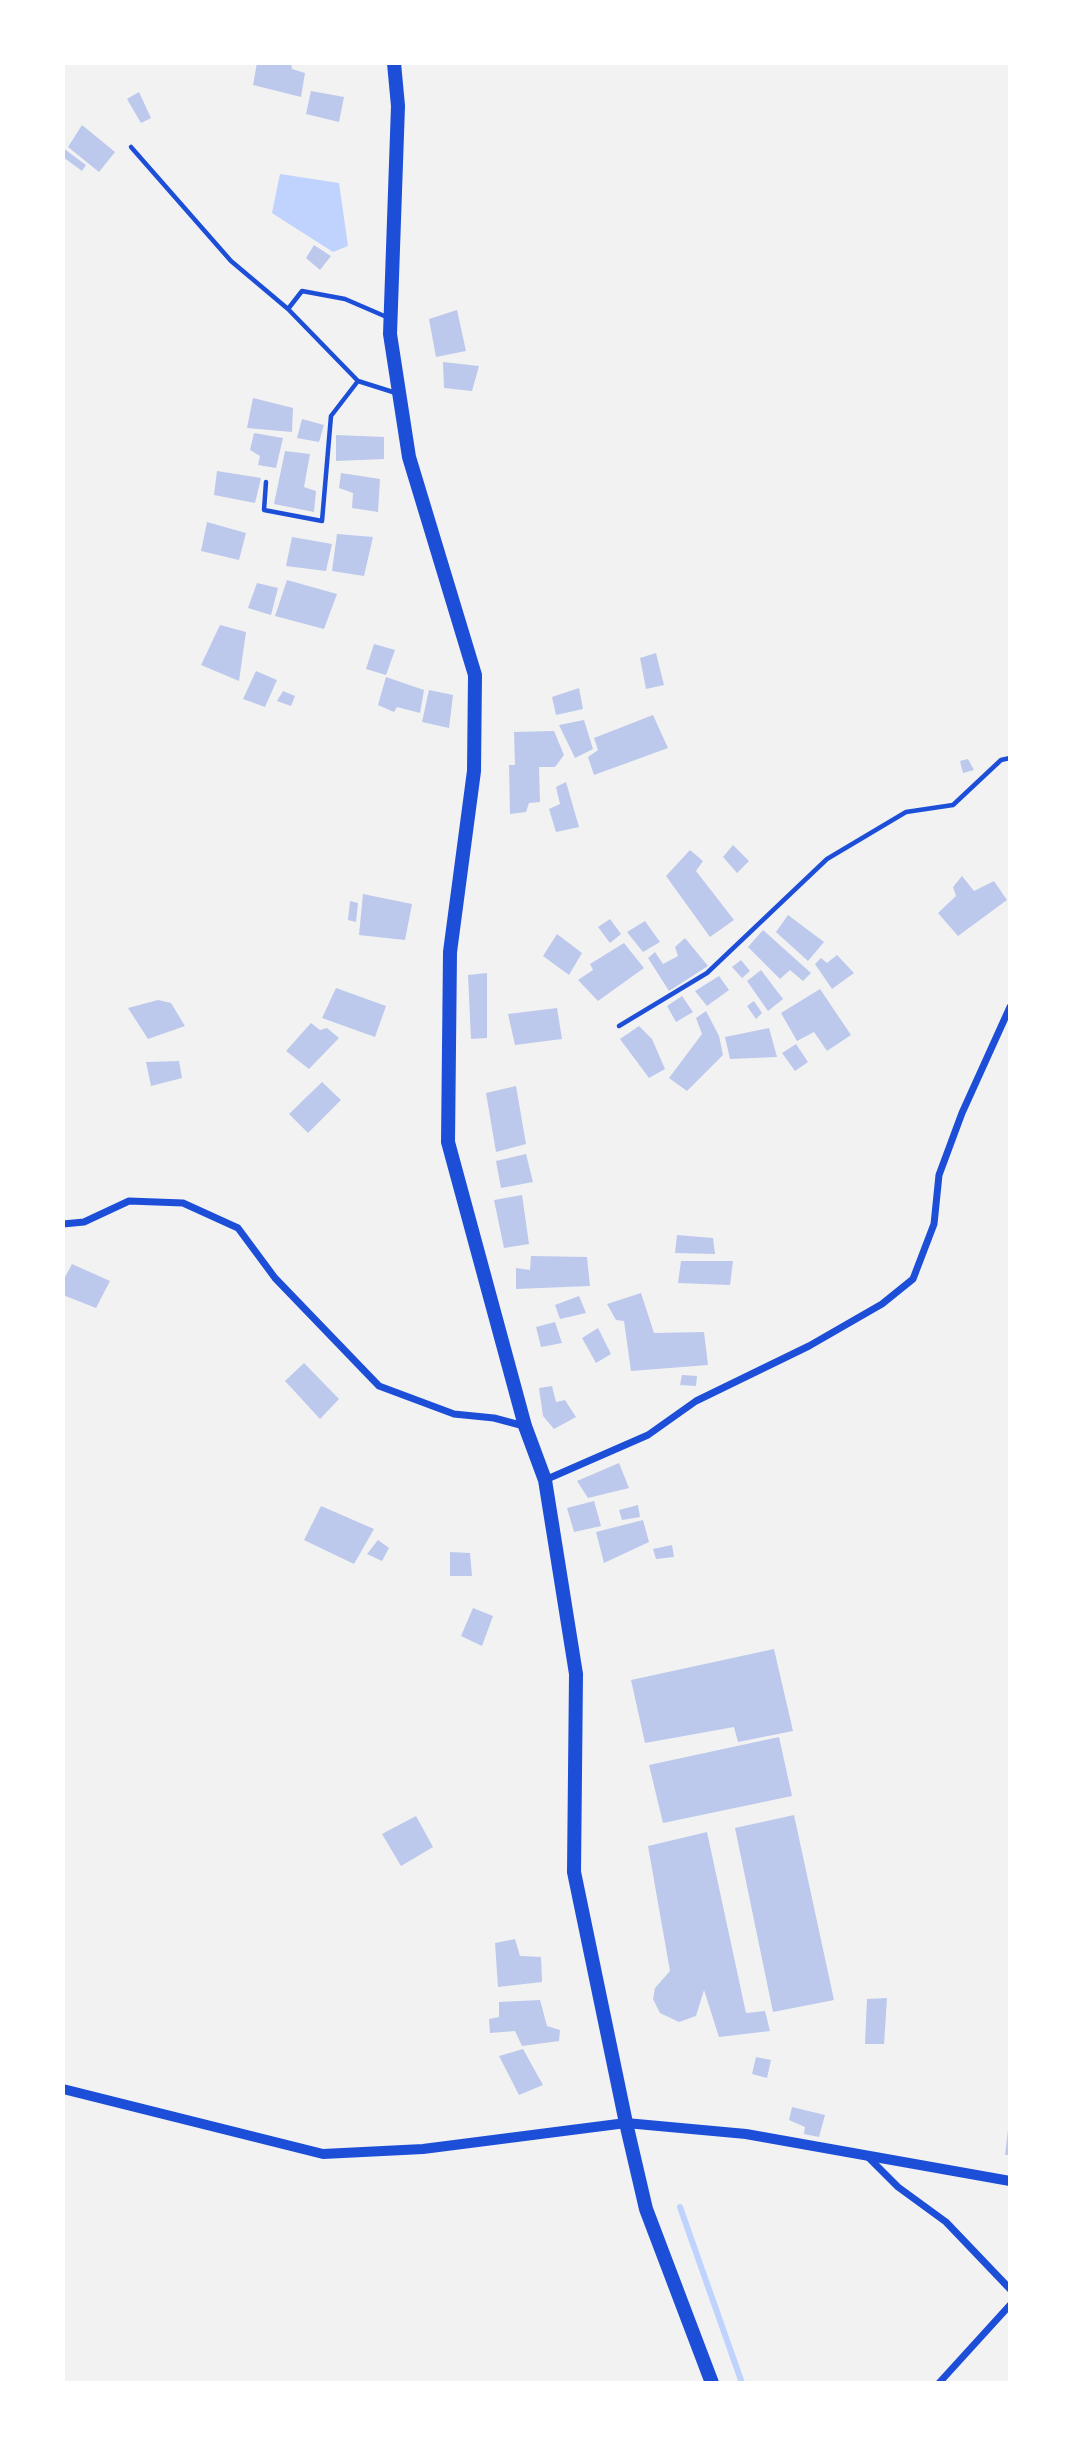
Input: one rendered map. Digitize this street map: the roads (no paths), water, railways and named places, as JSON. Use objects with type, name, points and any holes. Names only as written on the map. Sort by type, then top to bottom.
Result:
[{"type":"main road","points":[[394,63],[398,106],[391,318],[399,394],[409,457],[475,675],[474,771],[450,952],[448,1142],[525,1426],[545,1480],[576,1674],[574,1872],[626,2123],[646,2209],[712,2383]]},
{"type":"street","points":[[545,1480],[648,1435],[696,1401],[810,1346],[882,1304],[913,1279],[934,1224],[939,1175],[962,1113],[1010,1007]]},
{"type":"street","points":[[63,1224],[85,1222],[129,1201],[183,1203],[238,1228],[275,1278],[379,1386],[454,1414],[494,1418],[525,1426]]},
{"type":"street","points":[[63,2089],[324,2154],[423,2149],[626,2123],[746,2134],[1010,2181]]},
{"type":"street","points":[[865,2154],[898,2187],[946,2222],[1010,2289]]},
{"type":"street","points":[[939,2383],[1010,2305]]},
{"type":"lane","points":[[131,147],[231,261],[288,309],[358,381],[399,394]]},
{"type":"lane","points":[[288,309],[302,291],[345,299],[391,318]]},
{"type":"lane","points":[[267,482],[264,510],[322,521],[331,416],[358,381]]},
{"type":"lane","points":[[619,1026],[707,973],[827,859],[906,812],[953,804],[1001,760],[1010,758]]},
{"type":"water","points":[[280,174],[339,183],[348,246],[333,252],[272,213]]},
{"type":"waterway","points":[[680,2207],[742,2383]]}]
